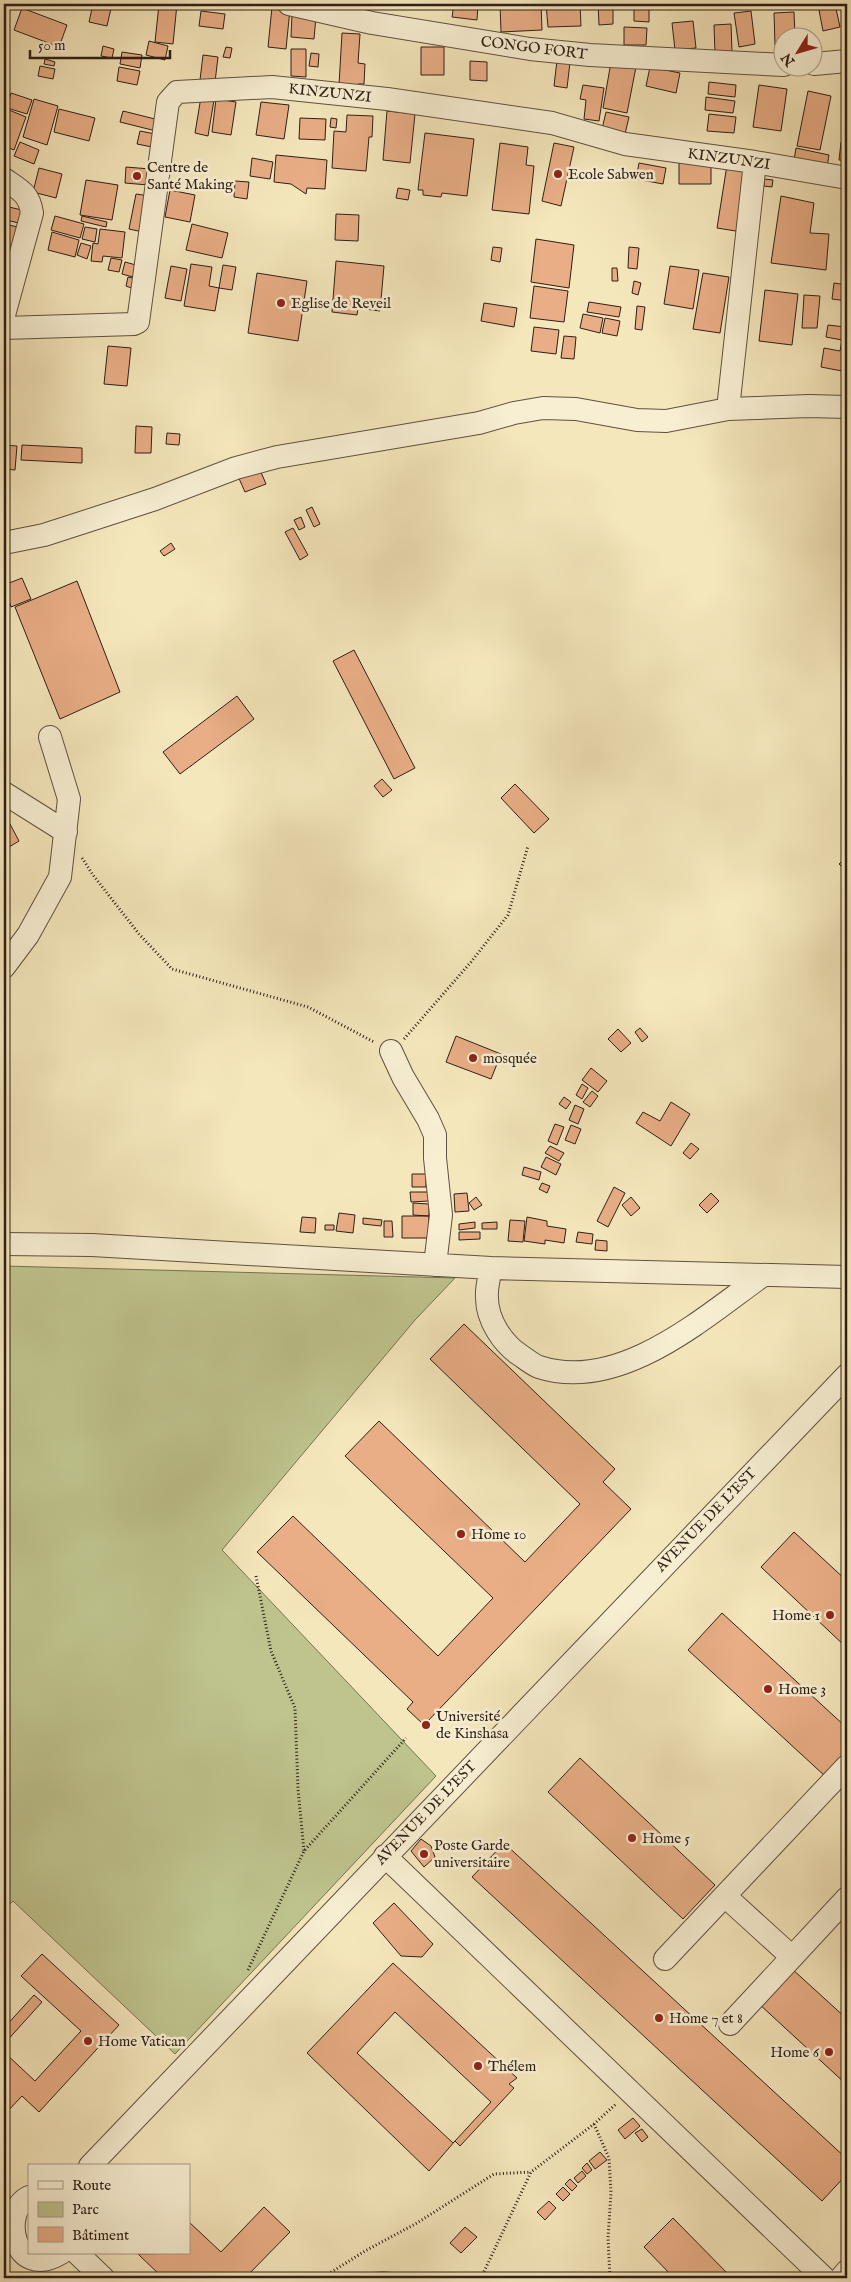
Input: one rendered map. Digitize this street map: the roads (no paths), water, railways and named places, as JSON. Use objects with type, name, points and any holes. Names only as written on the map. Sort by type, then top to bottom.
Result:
[{"type":"street","name":"CONGO FORT","points":[[289,4],[372,23],[530,49],[600,55],[774,64]]},
{"type":"street","points":[[824,63],[847,61]]},
{"type":"street","name":"KINZUNZI","points":[[4,328],[134,324],[138,322],[168,102],[177,92],[272,87],[387,99],[552,123],[625,144],[755,162],[847,178]]},
{"type":"street","points":[[728,409],[755,162]]},
{"type":"street","points":[[4,180],[24,193],[30,201],[32,213],[4,315]]},
{"type":"street","points":[[4,543],[44,535],[155,499],[236,468],[277,457],[479,423],[514,413],[543,408],[576,409],[637,420],[666,421],[728,409],[809,406],[847,407]]},
{"type":"street","points":[[4,967],[28,935],[60,877],[69,799],[50,737]]},
{"type":"street","points":[[4,793],[66,832]]},
{"type":"street","points":[[391,1051],[403,1077],[428,1118],[435,1135],[435,1158],[441,1215],[435,1266]]},
{"type":"street","points":[[4,1244],[92,1244],[435,1266],[847,1277]]},
{"type":"street","points":[[491,1268],[486,1299],[495,1327],[510,1349],[538,1367],[570,1373],[605,1369],[634,1359],[661,1346],[762,1276]]},
{"type":"street","name":"AVENUE DE L'EST","points":[[92,2164],[847,1375]]},
{"type":"street","points":[[665,1959],[847,1766]]},
{"type":"street","points":[[386,1856],[824,2278]]},
{"type":"street","points":[[725,1896],[792,1957]]},
{"type":"street","points":[[730,2024],[847,1898]]},
{"type":"street","points":[[28,2197],[12,2207],[5,2221],[10,2262],[27,2260],[39,2262],[51,2260],[60,2254]]},
{"type":"street","points":[[78,2254],[103,2278]]},
{"type":"street","points":[[840,2278],[847,2271]]},
{"type":"place","name":"Ecole Sabwen","points":[[558,174]]},
{"type":"place","name":"Centre de Santé Making","points":[[137,176]]},
{"type":"place","name":"Eglise de Reveil","points":[[281,303]]},
{"type":"place","name":"mosquée","points":[[473,1058]]},
{"type":"place","name":"Home 10","points":[[461,1534]]},
{"type":"place","name":"Home 1","points":[[830,1615]]},
{"type":"place","name":"Home 3","points":[[768,1689]]},
{"type":"place","name":"Université de Kinshasa","points":[[426,1725]]},
{"type":"place","name":"Home 5","points":[[632,1838]]},
{"type":"place","name":"Poste Garde universitaire","points":[[424,1854]]},
{"type":"place","name":"Home 7 et 8","points":[[659,2018]]},
{"type":"place","name":"Home Vatican","points":[[88,2041]]},
{"type":"place","name":"Home 6","points":[[829,2052]]},
{"type":"place","name":"Thélem","points":[[478,2066]]}]
